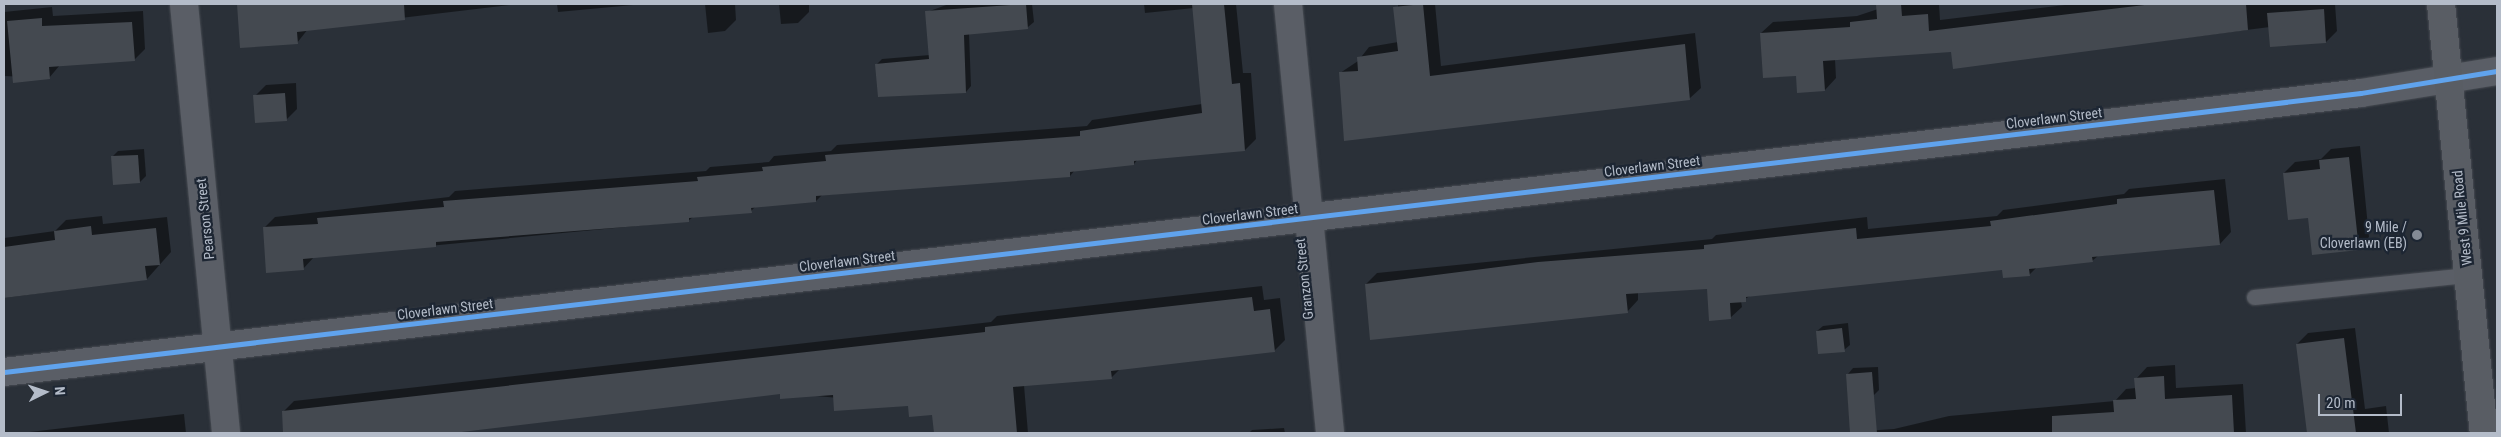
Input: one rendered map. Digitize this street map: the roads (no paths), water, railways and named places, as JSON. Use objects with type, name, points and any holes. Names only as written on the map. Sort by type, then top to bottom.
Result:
[{"type":"main road","name":"West 9 Mile Road","points":[[2441,4],[2484,433]]},
{"type":"street","name":"Pearson Street","points":[[184,4],[226,433]]},
{"type":"street","name":"Granzon Street","points":[[1288,4],[1330,433]]},
{"type":"street","name":"Cloverlawn Street","points":[[4,372],[1309,218],[2449,80],[2497,72]]},
{"type":"lane","points":[[2254,297],[2468,275]]},
{"type":"place","name":"9 Mile / Cloverlawn (EB)","points":[[2417,235]]}]
